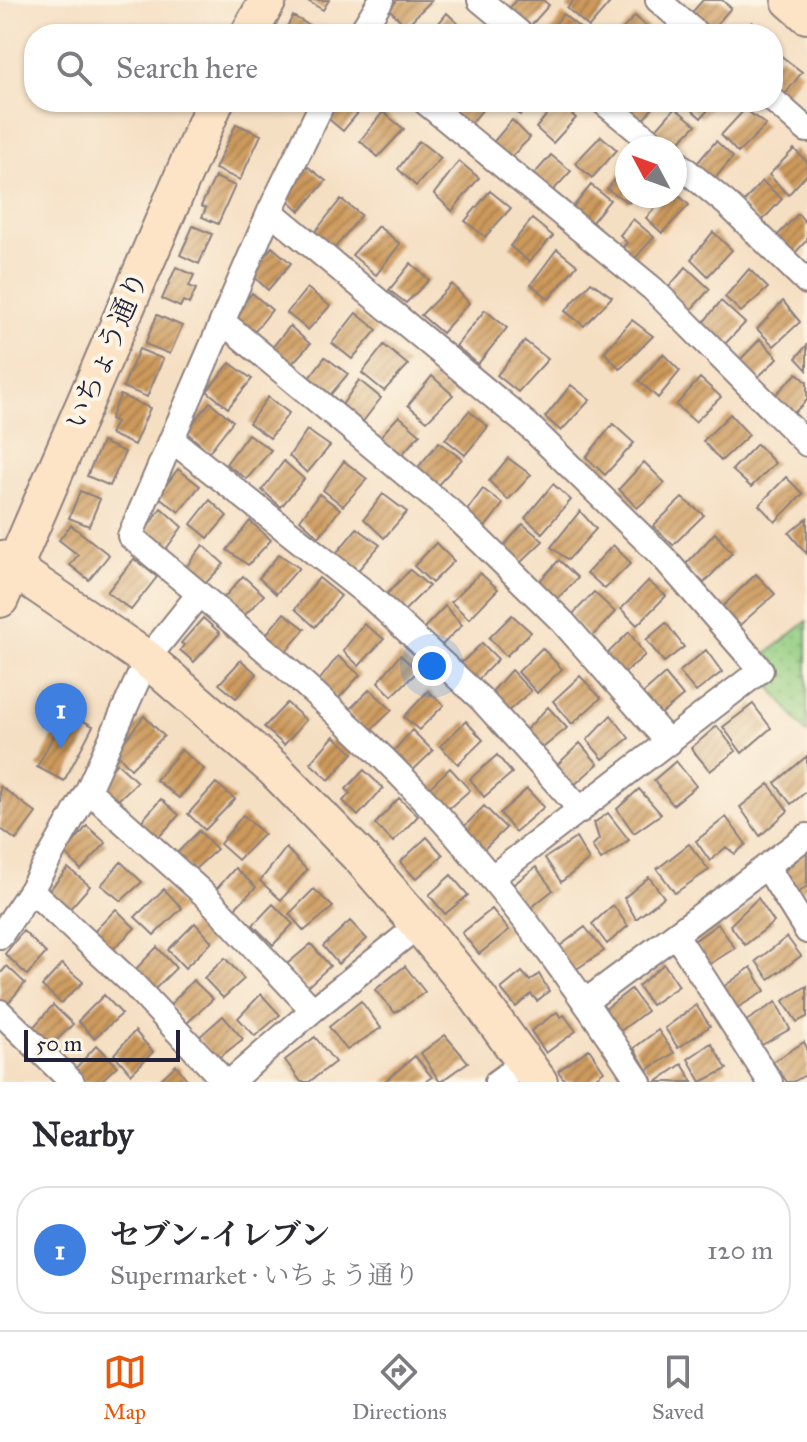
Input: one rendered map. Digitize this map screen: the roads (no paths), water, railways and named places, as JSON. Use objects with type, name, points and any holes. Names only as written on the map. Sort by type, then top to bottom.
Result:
[{"type":"street","points":[[255,24],[268,0]]},
{"type":"street","points":[[366,24],[381,0]]},
{"type":"street","points":[[480,0],[509,24]]},
{"type":"street","points":[[658,0],[686,24]]},
{"type":"street","points":[[790,0],[807,15]]},
{"type":"street","points":[[783,109],[807,130]]},
{"type":"street","name":"いちょう通り","points":[[5,575],[211,112]]},
{"type":"street","points":[[318,112],[270,211],[130,536],[300,679],[427,803],[542,940],[639,1082]]},
{"type":"street","points":[[437,112],[653,289],[807,444]]},
{"type":"street","points":[[615,112],[644,136]]},
{"type":"street","points":[[687,171],[727,204],[807,282]]},
{"type":"street","points":[[270,211],[528,425],[663,557],[761,670],[491,878]]},
{"type":"street","points":[[223,322],[451,512],[563,622],[669,743]]},
{"type":"street","points":[[172,440],[371,597],[481,699],[581,810]]},
{"type":"street","points":[[5,575],[147,659],[274,769],[362,859],[419,925],[521,1075]]},
{"type":"street","points":[[0,936],[31,890],[88,790],[147,659],[199,594]]},
{"type":"street","points":[[88,790],[205,895],[313,1010]]},
{"type":"street","points":[[586,1001],[807,836]]},
{"type":"street","points":[[767,867],[807,931]]},
{"type":"street","points":[[31,890],[133,984],[228,1082],[419,925]]},
{"type":"street","points":[[676,935],[770,1082]]},
{"type":"street","points":[[0,1012],[72,1082]]},
{"type":"place","name":"セブン-イレブン","points":[[61,749]]}]
